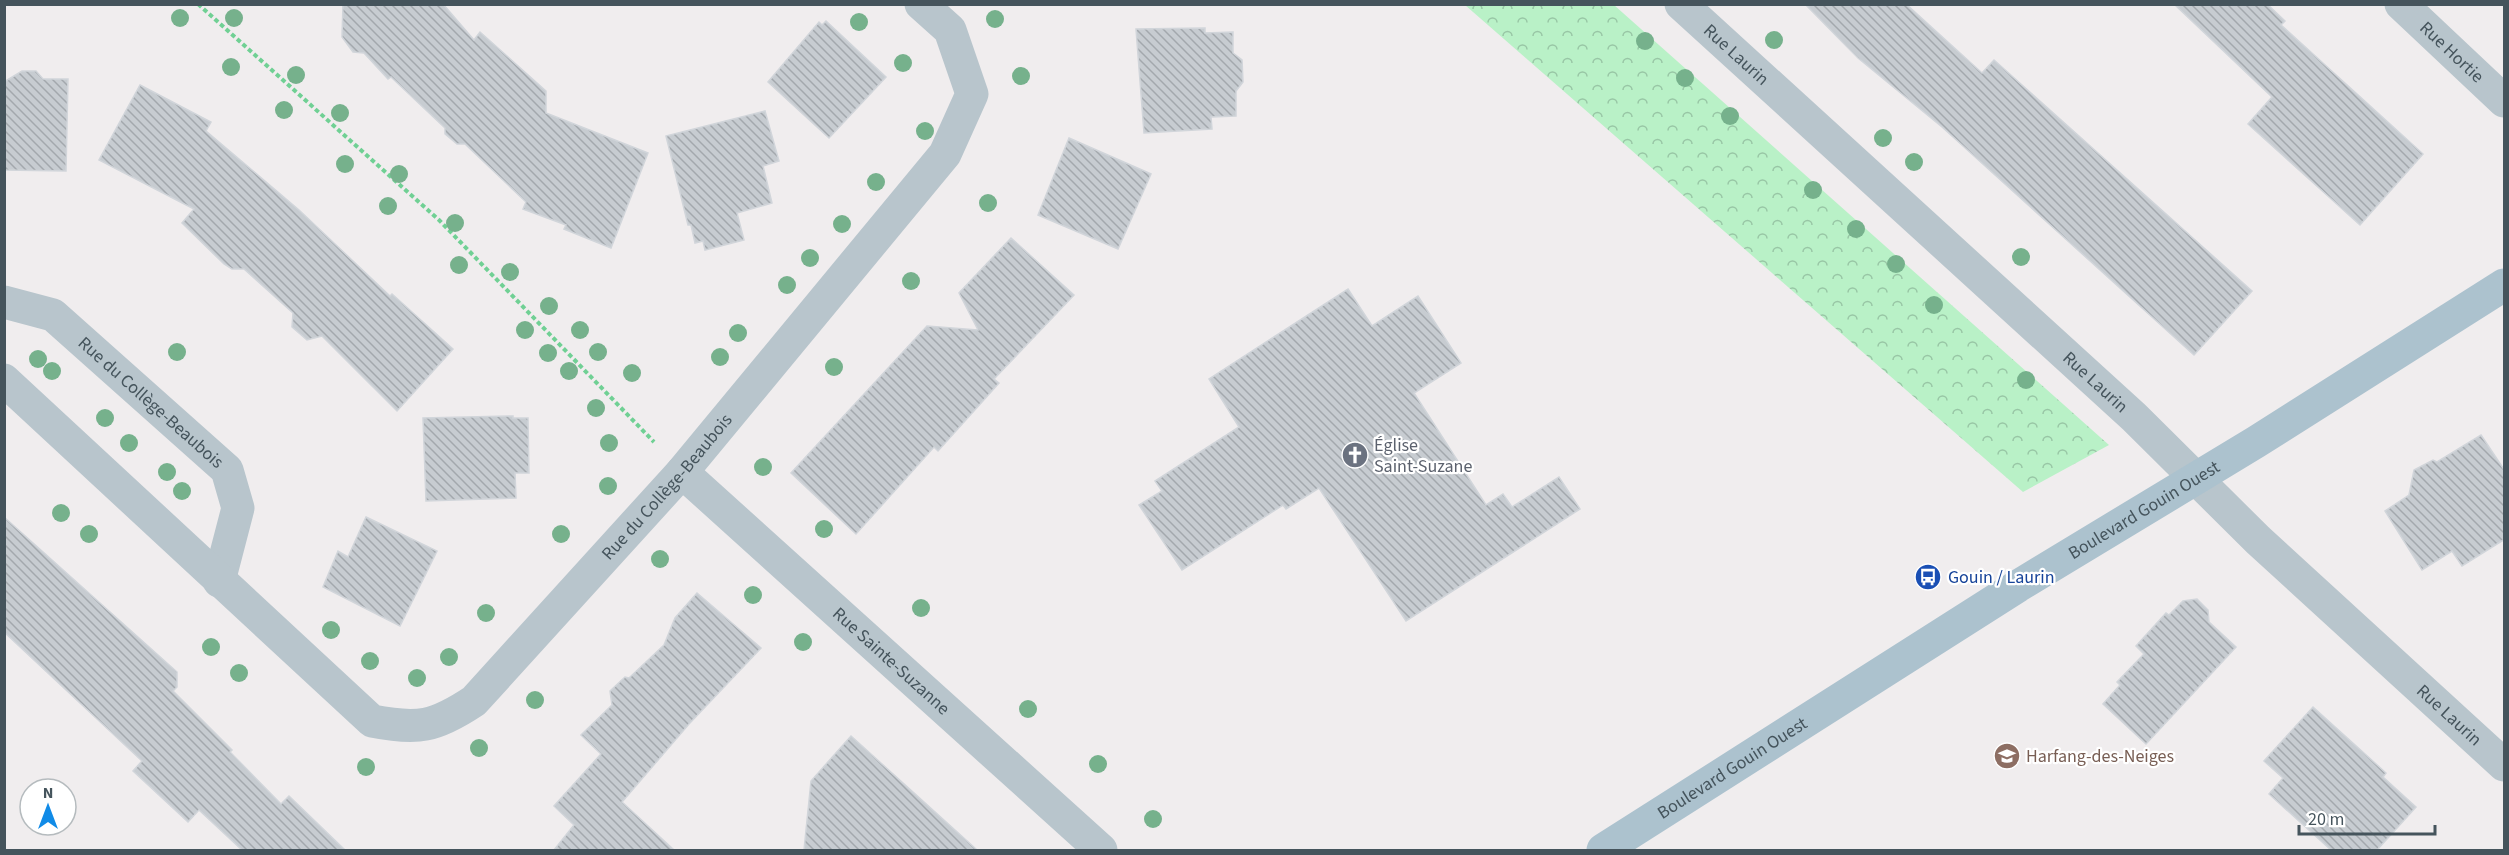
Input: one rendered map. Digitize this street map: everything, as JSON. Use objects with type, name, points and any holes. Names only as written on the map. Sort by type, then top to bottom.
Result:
[{"type":"main road","name":"Boulevard Gouin Ouest","points":[[1603,850],[2018,586],[2505,285]]},
{"type":"street","name":"Rue du Collège-Beaubois","points":[[4,380],[372,721],[406,728],[445,720],[474,700],[682,472],[945,154],[972,94],[950,30],[921,4]]},
{"type":"street","name":"Rue Laurin","points":[[1681,4],[2134,417],[2258,540],[2505,765]]},
{"type":"street","name":"Rue Hortie","points":[[2401,4],[2505,101]]},
{"type":"street","name":"Rue du Collège-Beaubois","points":[[4,302],[53,315],[227,470],[238,508],[219,581]]},
{"type":"street","name":"Rue Sainte-Suzanne","points":[[682,472],[1101,850]]},
{"type":"path","points":[[198,4],[439,220],[682,472]]},
{"type":"green space","points":[[1465,5],[1614,5],[2109,445],[2023,492]]},
{"type":"building","points":[[343,4],[443,4],[474,40],[480,32],[546,91],[546,113],[648,153],[611,248],[564,229],[566,225],[523,209],[526,202],[465,144],[457,144],[445,134],[445,128],[391,77],[388,79],[364,53],[353,52],[342,37]]},
{"type":"building","points":[[1805,4],[1906,4],[1982,73],[1994,60],[2252,291],[2194,355],[1942,127],[1858,58]]},
{"type":"building","points":[[2174,4],[2267,4],[2285,21],[2281,25],[2423,154],[2360,225],[2248,124],[2272,97]]},
{"type":"building","points":[[826,21],[886,77],[829,138],[768,82],[819,22],[822,25]]},
{"type":"building","points":[[1205,28],[1205,33],[1233,32],[1233,53],[1242,60],[1243,82],[1236,91],[1236,116],[1211,117],[1212,129],[1144,133],[1136,29]]},
{"type":"building","points":[[22,71],[36,71],[43,79],[68,79],[66,171],[4,170],[4,82]]},
{"type":"building","points":[[140,85],[211,122],[206,131],[299,210],[390,296],[392,294],[453,349],[397,411],[322,336],[307,340],[292,327],[293,313],[244,269],[232,269],[224,264],[182,223],[194,209],[99,160]]},
{"type":"building","points":[[765,111],[779,161],[763,166],[772,203],[737,213],[744,240],[705,250],[703,241],[695,243],[691,225],[688,225],[666,136]]},
{"type":"building","points":[[1069,138],[1151,174],[1118,249],[1038,215]]},
{"type":"building","points":[[1011,238],[1074,295],[994,379],[999,383],[938,451],[934,447],[856,534],[791,473],[927,326],[978,330],[959,293]]},
{"type":"building","name":"Église Saint-Suzane","points":[[1348,289],[1372,326],[1418,296],[1461,363],[1414,393],[1486,505],[1503,494],[1512,507],[1559,477],[1580,509],[1406,621],[1319,488],[1286,509],[1283,505],[1182,570],[1139,505],[1162,491],[1155,481],[1239,427],[1209,379]]},
{"type":"building","points":[[513,416],[513,418],[528,418],[529,473],[515,473],[516,498],[426,501],[423,418]]},
{"type":"building","points":[[2481,435],[2505,471],[2505,539],[2462,566],[2452,551],[2422,570],[2385,511],[2409,495],[2414,470],[2433,460],[2437,462]]},
{"type":"building","points":[[4,517],[177,672],[177,687],[173,691],[232,750],[230,752],[281,804],[289,796],[345,850],[242,850],[199,810],[188,822],[133,771],[142,761],[4,632]]},
{"type":"building","points":[[366,517],[437,551],[400,626],[323,587],[338,551],[348,557]]},
{"type":"building","points":[[697,593],[761,648],[689,724],[622,802],[674,850],[554,850],[574,825],[554,806],[601,754],[581,735],[612,705],[610,691],[625,677],[629,678],[664,645],[675,618]]},
{"type":"building","points":[[2197,599],[2208,610],[2209,622],[2236,647],[2146,744],[2103,704],[2120,685],[2117,682],[2144,654],[2136,646],[2166,613],[2169,615],[2183,601]]},
{"type":"building","points":[[2313,707],[2386,773],[2383,777],[2416,807],[2377,850],[2331,850],[2269,794],[2283,778],[2264,761]]},
{"type":"building","points":[[851,736],[977,850],[804,850],[811,781]]},
{"type":"place","name":"Église Saint-Suzane","points":[[1355,455]]},
{"type":"place","name":"Gouin / Laurin","points":[[1928,577]]},
{"type":"place","name":"Harfang-des-Neiges","points":[[2007,756]]}]
